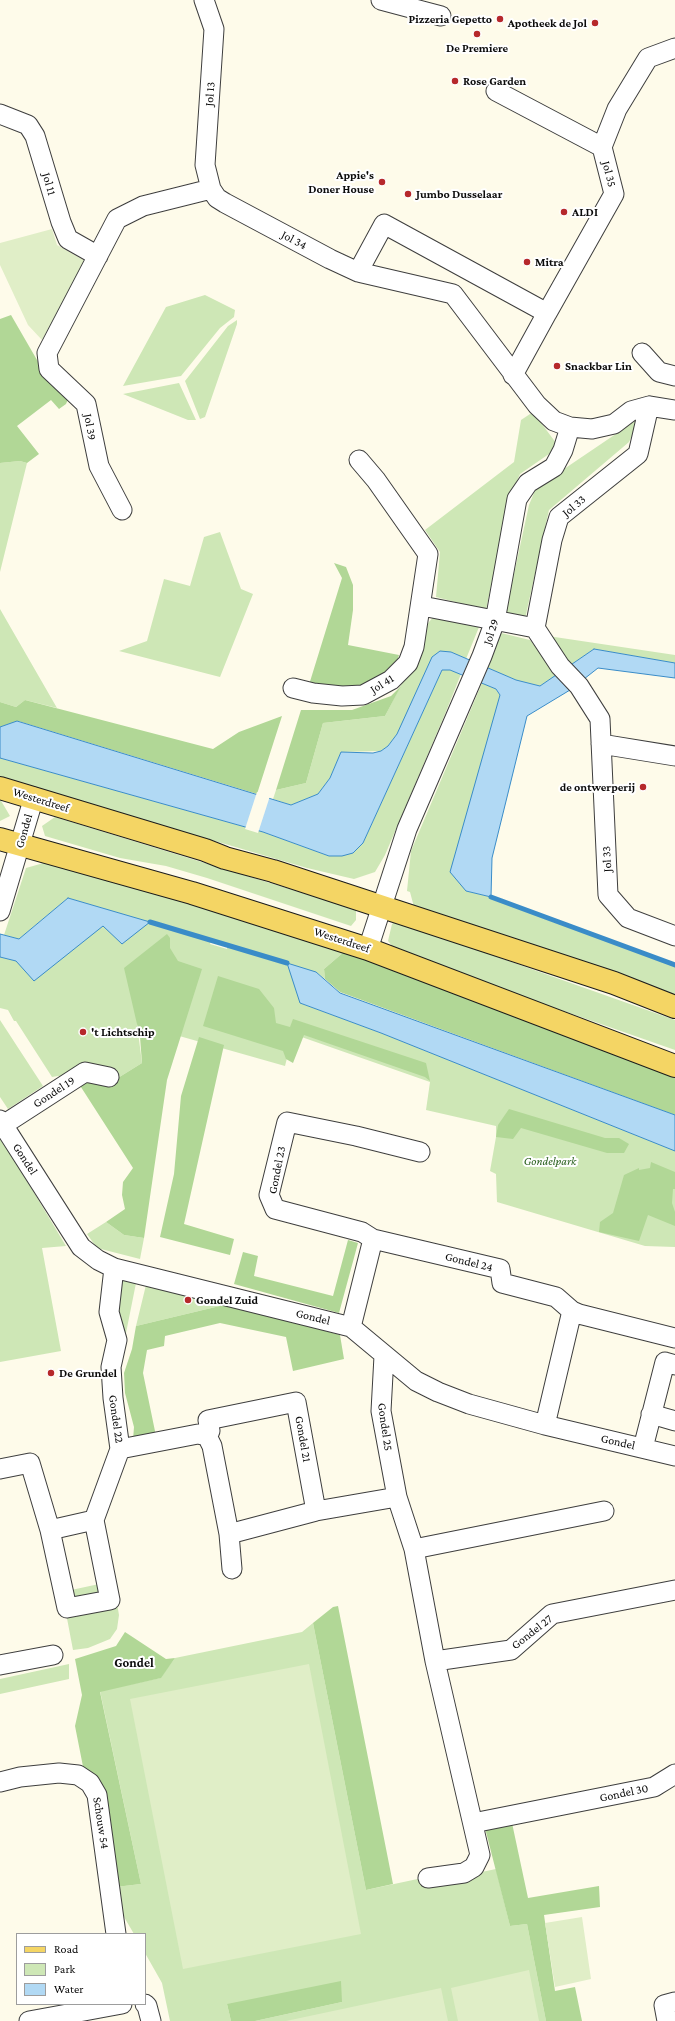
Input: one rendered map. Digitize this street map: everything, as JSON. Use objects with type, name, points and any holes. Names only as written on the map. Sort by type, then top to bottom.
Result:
[{"type":"main road","name":"Westerdreef","points":[[0,788],[34,797],[205,850],[225,858],[273,871],[614,984],[675,1006]]},
{"type":"main road","name":"Westerdreef","points":[[0,839],[192,893],[368,949],[675,1066]]},
{"type":"street","name":"Jol 13","points":[[204,0],[214,29],[205,166],[211,189]]},
{"type":"street","points":[[381,0],[441,16]]},
{"type":"street","name":"Jol 35","points":[[513,375],[614,194],[602,147],[617,109],[648,58],[675,48]]},
{"type":"street","points":[[496,91],[602,147]]},
{"type":"street","name":"Jol 11","points":[[0,114],[28,125],[35,136],[61,222],[68,238],[98,256]]},
{"type":"street","points":[[98,256],[117,219],[143,206],[211,189]]},
{"type":"street","name":"Jol 34","points":[[211,189],[217,198],[225,203],[330,259],[358,272],[453,294],[537,405],[554,421],[570,427]]},
{"type":"street","points":[[358,272],[384,224],[547,313]]},
{"type":"street","name":"Jol 39","points":[[98,256],[47,353],[49,369],[86,404],[99,466],[122,510]]},
{"type":"street","points":[[642,353],[659,372],[675,376]]},
{"type":"street","points":[[570,427],[592,429],[614,424],[631,411],[649,406],[675,410]]},
{"type":"street","name":"Jol 33","points":[[649,406],[638,454],[560,517],[552,540],[535,628],[560,666],[579,686],[600,719],[608,895],[628,918],[675,936]]},
{"type":"street","name":"Jol 29","points":[[368,949],[408,829],[482,656],[495,621],[517,500],[528,483],[554,467],[563,450],[570,427]]},
{"type":"street","name":"Jol 41","points":[[293,688],[314,693],[342,696],[363,695],[391,680],[408,663],[414,647],[422,606],[428,554],[376,480],[358,460]]},
{"type":"street","points":[[422,606],[535,628]]},
{"type":"street","points":[[601,744],[675,756]]},
{"type":"street","name":"Gondel","points":[[0,911],[21,845],[34,797]]},
{"type":"street","name":"Gondel 19","points":[[2,1123],[85,1072],[109,1078]]},
{"type":"street","name":"Gondel 23","points":[[373,1239],[362,1232],[275,1209],[269,1195],[287,1122],[356,1136],[420,1152]]},
{"type":"street","name":"Gondel","points":[[2,1123],[81,1247],[98,1260],[114,1268],[351,1327],[384,1356],[416,1381],[438,1392],[469,1404],[545,1425],[675,1456]]},
{"type":"street","points":[[351,1327],[373,1239]]},
{"type":"street","name":"Gondel 24","points":[[373,1239],[500,1269],[502,1283],[556,1297],[572,1311],[675,1338]]},
{"type":"street","name":"Gondel 22","points":[[94,1520],[120,1449],[112,1398],[111,1367],[117,1340],[109,1312],[114,1268]]},
{"type":"street","points":[[545,1425],[572,1311]]},
{"type":"street","name":"Gondel 25","points":[[384,1356],[381,1411],[397,1497]]},
{"type":"street","points":[[643,1448],[665,1362],[675,1365]]},
{"type":"street","name":"Gondel 21","points":[[207,1436],[210,1431],[208,1420],[296,1402],[316,1511]]},
{"type":"street","points":[[652,1414],[675,1421]]},
{"type":"street","points":[[120,1449],[198,1434],[207,1436],[212,1446],[229,1534],[232,1569]]},
{"type":"street","points":[[0,1469],[30,1462],[50,1530],[67,1608],[110,1600],[94,1520],[50,1530]]},
{"type":"street","points":[[229,1534],[316,1511],[397,1497],[414,1548],[435,1661],[480,1855],[474,1867],[464,1873],[428,1878]]},
{"type":"street","points":[[414,1548],[604,1511]]},
{"type":"street","name":"Gondel 27","points":[[435,1661],[511,1650],[552,1614],[675,1590]]},
{"type":"street","points":[[0,1665],[53,1654]]},
{"type":"street","name":"Schouw 54","points":[[0,1782],[20,1777],[59,1773],[78,1774],[90,1783],[97,1795],[116,1933]]},
{"type":"street","name":"Gondel 30","points":[[473,1823],[594,1800],[654,1786],[675,1774]]},
{"type":"street","points":[[666,2021],[664,2005],[675,2002]]},
{"type":"street","points":[[29,2021],[117,2005]]},
{"type":"street","points":[[146,2005],[151,2021]]},
{"type":"green space","points":[[52,229],[57,245],[85,261],[42,340],[28,325],[0,265],[0,243]]},
{"type":"green space","points":[[205,295],[235,310],[234,317],[220,328],[181,376],[123,386],[166,307]]},
{"type":"green space","points":[[11,315],[48,379],[69,397],[66,404],[59,409],[51,400],[17,426],[39,454],[27,463],[20,461],[0,463],[0,319]]},
{"type":"green space","points":[[237,320],[237,324],[205,417],[200,419],[185,381],[228,326]]},
{"type":"green space","points":[[179,383],[196,420],[188,420],[123,394]]},
{"type":"green space","points":[[533,412],[559,447],[520,474],[509,499],[486,610],[436,597],[440,552],[425,530],[514,462],[521,420]]},
{"type":"green space","points":[[640,419],[629,442],[549,510],[525,619],[505,615],[529,505],[536,488]]},
{"type":"green space","points":[[20,461],[27,463],[0,572],[0,463]]},
{"type":"green space","points":[[220,532],[241,589],[253,594],[220,677],[119,651],[147,641],[164,579],[190,586],[204,537]]},
{"type":"green space","points":[[334,563],[346,567],[353,585],[353,610],[348,645],[399,655],[397,662],[385,681],[369,686],[308,688],[342,578]]},
{"type":"green space","points":[[0,609],[57,708],[25,700],[16,707],[0,702]]},
{"type":"green space","points":[[434,616],[479,627],[466,659],[451,652],[388,746],[381,751],[341,752],[330,778],[318,794],[291,805],[273,799],[276,790],[306,783],[323,723],[385,716],[411,666],[424,628]]},
{"type":"green space","points":[[501,633],[530,640],[558,674],[540,686],[516,680],[488,668]]},
{"type":"green space","points":[[548,636],[675,655],[675,663],[594,649],[571,665]]},
{"type":"green space","points":[[442,670],[450,670],[461,674],[445,714],[385,855],[375,872],[354,879],[307,868],[0,778],[0,758],[263,832],[329,856],[363,843]]},
{"type":"green space","points":[[482,683],[496,689],[500,695],[466,891],[491,897],[675,965],[675,1003],[414,907],[410,892],[407,891],[411,851]]},
{"type":"green space","points":[[401,686],[385,716],[323,723],[306,783],[276,790],[301,710],[352,710],[391,696]]},
{"type":"green space","points":[[25,700],[213,749],[239,732],[282,716],[257,794],[18,721],[0,727],[0,702],[16,707]]},
{"type":"green space","points":[[0,799],[10,816],[0,821]]},
{"type":"green space","points":[[55,817],[356,910],[356,920],[351,926],[207,878],[166,866],[120,858],[45,836],[42,826]]},
{"type":"green space","name":"Gondelpark","points":[[47,862],[308,938],[345,951],[324,969],[325,979],[316,972],[300,1003],[381,1033],[675,1151],[675,1247],[645,1246],[497,1202],[496,1174],[490,1171],[496,1137],[496,1126],[426,1110],[430,1082],[293,1034],[285,1066],[137,1024],[142,1063],[113,1081],[79,1084],[58,1076],[52,1077],[8,1010],[0,1008],[0,957],[16,961],[103,925],[149,922],[68,898],[19,939],[4,935],[26,868]],"holes":[[[211,941],[227,945],[227,949],[210,944]]]},
{"type":"green space","points":[[396,921],[675,1020],[675,1050],[398,953],[388,941],[392,924]]},
{"type":"green space","points":[[167,934],[170,938],[170,948],[178,961],[202,969],[167,1080],[144,1238],[124,1235],[106,1222],[125,1209],[122,1195],[123,1182],[133,1168],[79,1084],[97,1073],[113,1081],[142,1063],[140,1037],[124,968]]},
{"type":"green space","points":[[345,951],[675,1069],[675,1115],[340,992],[325,979],[324,969]]},
{"type":"green space","points":[[218,976],[259,989],[274,1008],[276,1023],[290,1027],[293,1019],[426,1063],[430,1081],[425,1077],[304,1035],[293,1063],[286,1059],[283,1051],[203,1026]]},
{"type":"green space","points":[[0,1020],[43,1086],[8,1109],[0,1097]]},
{"type":"green space","points":[[199,1037],[224,1045],[184,1224],[234,1239],[230,1255],[160,1237],[174,1174],[181,1096]]},
{"type":"green space","points":[[509,1109],[605,1138],[619,1138],[629,1144],[624,1153],[607,1153],[521,1128],[513,1139],[496,1137],[498,1125]]},
{"type":"green space","points":[[0,1136],[66,1246],[42,1248],[61,1351],[0,1362]]},
{"type":"green space","points":[[651,1162],[675,1172],[675,1189],[673,1189],[672,1203],[675,1212],[675,1226],[648,1215],[639,1241],[599,1232],[600,1222],[613,1213],[624,1175],[639,1168],[639,1170],[650,1168]]},
{"type":"green space","points":[[106,1222],[124,1235],[144,1238],[140,1259],[97,1248],[87,1234]]},
{"type":"green space","points":[[348,1240],[358,1243],[339,1313],[234,1284],[243,1252],[258,1256],[254,1276],[333,1296]]},
{"type":"green space","points":[[121,1279],[136,1283],[123,1348],[114,1287]]},
{"type":"green space","points":[[146,1285],[228,1304],[136,1326]]},
{"type":"green space","points":[[228,1304],[340,1335],[344,1359],[293,1371],[286,1337],[220,1323],[165,1336],[164,1346],[147,1350],[143,1373],[156,1436],[133,1440],[134,1427],[125,1393],[124,1373],[132,1349],[136,1326]]},
{"type":"green space","points":[[113,1581],[119,1615],[117,1629],[110,1639],[88,1648],[73,1650],[62,1592]]},
{"type":"green space","points":[[338,1606],[393,1884],[366,1890],[313,1623],[333,1607]]},
{"type":"green space","points":[[313,1623],[366,1890],[441,1874],[443,1880],[496,1869],[510,1926],[527,1924],[546,2021],[255,2021],[342,2002],[227,2004],[231,2021],[170,2021],[162,1983],[146,1955],[146,1933],[133,1933],[107,1888],[141,1884],[100,1691],[160,1678],[175,1658],[302,1632]]},
{"type":"green space","points":[[125,1632],[166,1659],[175,1658],[161,1678],[100,1692],[141,1884],[107,1888],[75,1726],[82,1695],[75,1659],[116,1646]]},
{"type":"green space","points":[[69,1664],[69,1679],[0,1694],[0,1679]]},
{"type":"green space","points":[[309,1664],[361,1934],[183,1969],[130,1699]]},
{"type":"green space","points":[[512,1823],[528,1898],[599,1886],[600,1907],[544,1915],[555,1991],[575,1987],[582,2021],[546,2021],[527,1924],[510,1926],[485,1828]]},
{"type":"green space","points":[[582,1917],[591,1979],[555,1987],[545,1923]]},
{"type":"green space","points":[[529,1970],[539,2021],[458,2021],[451,1988]]},
{"type":"green space","points":[[341,1981],[342,2002],[255,2021],[231,2021],[227,2004]]},
{"type":"green space","points":[[441,1988],[448,2021],[286,2021]]},
{"type":"water","points":[[594,649],[675,663],[675,678],[598,668],[570,690],[527,716],[492,858],[491,897],[466,891],[450,872],[500,695],[496,689],[450,670],[442,670],[363,843],[353,853],[342,856],[329,856],[263,832],[0,758],[0,727],[17,721],[291,805],[318,794],[330,778],[341,752],[373,753],[381,751],[388,746],[397,734],[432,657],[440,651],[451,652],[516,680],[540,686]]},
{"type":"water","points":[[68,898],[150,922],[122,944],[103,926],[34,981],[16,961],[0,957],[0,934],[19,939]]},
{"type":"water","points":[[287,963],[316,972],[340,993],[675,1115],[675,1151],[381,1033],[300,1003]]},
{"type":"pier","points":[[257,792],[270,796],[258,833],[245,829]]},
{"type":"waterway","points":[[491,897],[675,965]]},
{"type":"waterway","points":[[150,922],[287,963]]},
{"type":"place","name":"Pizzeria Gepetto","points":[[500,19]]},
{"type":"place","name":"Apotheek de Jol","points":[[595,23]]},
{"type":"place","name":"De Premiere","points":[[477,34]]},
{"type":"place","name":"Rose Garden","points":[[455,81]]},
{"type":"place","name":"Appie's Doner House","points":[[382,182]]},
{"type":"place","name":"Jumbo Dusselaar","points":[[408,194]]},
{"type":"place","name":"ALDI","points":[[564,212]]},
{"type":"place","name":"Mitra","points":[[527,262]]},
{"type":"place","name":"Snackbar Lin","points":[[557,366]]},
{"type":"place","name":"de ontwerperij","points":[[643,787]]},
{"type":"place","name":"'t Lichtschip","points":[[83,1032]]},
{"type":"place","name":"Gondel Zuid","points":[[188,1300]]},
{"type":"place","name":"De Grundel","points":[[51,1373]]},
{"type":"district","name":"Gondel","points":[[134,1663]]}]
